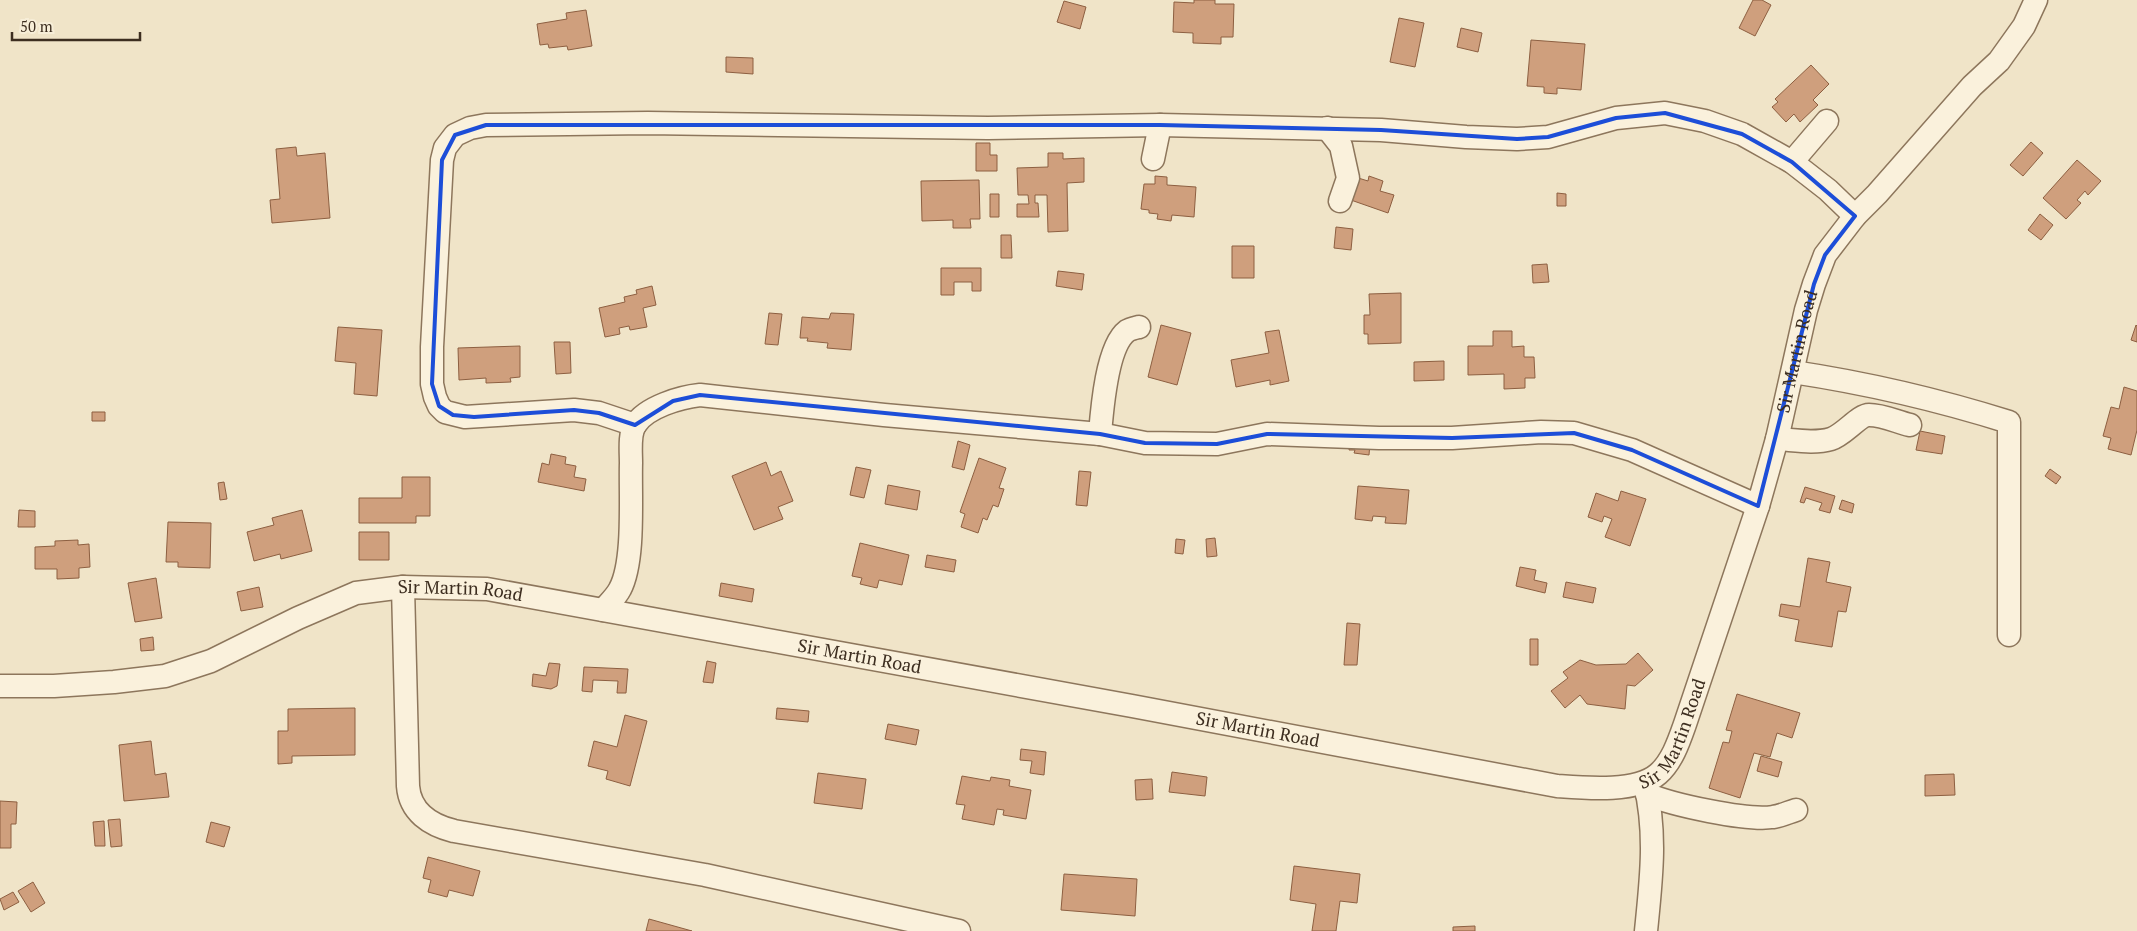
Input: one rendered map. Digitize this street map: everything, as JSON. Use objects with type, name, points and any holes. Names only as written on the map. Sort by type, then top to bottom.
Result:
[{"type":"street","name":"Sir Martin Road","points":[[0,686],[54,686],[165,676],[212,661],[298,618],[356,593],[403,587],[488,589],[1556,786],[1646,788],[1659,774],[1676,748],[1758,506],[1777,439],[1814,284],[1826,255],[1855,216],[1877,194],[1972,86],[1999,62],[2024,26],[2036,0]]},
{"type":"street","points":[[635,425],[618,418],[588,411],[474,417],[453,415],[439,406],[432,384],[437,223],[442,160],[445,148],[455,135],[470,128],[486,125],[648,123],[988,128],[1160,125],[1327,128],[1517,138],[1548,136],[1616,118],[1665,113],[1705,122],[1742,134],[1792,162],[1828,190],[1855,216]]},
{"type":"street","points":[[1792,162],[1827,122]]},
{"type":"street","points":[[1152,159],[1160,125]]},
{"type":"street","points":[[1327,128],[1341,146],[1348,178],[1340,201]]},
{"type":"street","points":[[1100,434],[1103,392],[1117,344],[1128,330],[1138,327]]},
{"type":"street","points":[[1793,372],[1902,394],[1970,410],[2009,422],[2009,635]]},
{"type":"street","points":[[604,610],[621,588],[625,576],[629,539],[631,446],[635,425],[650,412],[673,401],[700,395],[884,415],[1100,434],[1146,443],[1194,444],[1232,442],[1267,434],[1443,438],[1541,432],[1574,433],[1632,450],[1758,506]]},
{"type":"street","points":[[1777,439],[1816,442],[1831,439],[1846,431],[1867,414],[1910,425]]},
{"type":"street","points":[[403,587],[408,786],[410,801],[425,819],[454,831],[705,875],[958,931]]},
{"type":"street","points":[[1646,788],[1673,803],[1698,808],[1762,817],[1774,817],[1796,810]]},
{"type":"street","points":[[1646,788],[1651,809],[1652,833],[1651,881],[1646,931]]},
{"type":"highlighted area","points":[[1665,113],[1742,134],[1792,162],[1855,216],[1825,255],[1814,284],[1758,506],[1632,450],[1574,433],[1452,438],[1267,434],[1217,444],[1145,443],[1100,434],[700,395],[673,401],[635,425],[599,413],[574,410],[474,417],[453,415],[439,406],[432,384],[442,160],[455,135],[486,125],[1160,125],[1381,130],[1517,139],[1548,137],[1616,118]]},
{"type":"building","points":[[1194,0],[1215,0],[1215,4],[1234,4],[1233,37],[1221,37],[1221,44],[1193,43],[1193,33],[1173,32],[1174,2],[1194,3]]},
{"type":"building","points":[[1753,0],[1762,0],[1771,5],[1755,36],[1739,28]]},
{"type":"building","points":[[1064,1],[1086,7],[1080,29],[1057,22]]},
{"type":"building","points":[[586,10],[592,46],[568,50],[567,46],[549,48],[548,44],[540,45],[537,24],[567,19],[566,13]]},
{"type":"building","points":[[1399,18],[1424,23],[1415,67],[1390,62]]},
{"type":"building","points":[[1461,28],[1482,33],[1478,52],[1457,47]]},
{"type":"building","points":[[1531,40],[1585,44],[1581,90],[1557,88],[1557,94],[1544,93],[1544,87],[1527,86]]},
{"type":"building","points":[[726,57],[753,58],[753,74],[726,72]]},
{"type":"building","points":[[1811,65],[1829,84],[1813,100],[1818,105],[1800,122],[1794,114],[1786,122],[1772,107],[1778,102],[1775,99]]},
{"type":"building","points":[[2031,142],[2043,153],[2023,176],[2010,165]]},
{"type":"building","points":[[976,143],[990,143],[990,155],[997,155],[997,171],[976,171]]},
{"type":"building","points":[[296,147],[297,156],[325,153],[330,218],[272,223],[270,200],[280,199],[276,149]]},
{"type":"building","points":[[1048,153],[1063,153],[1063,159],[1084,158],[1084,182],[1067,183],[1068,231],[1048,232],[1047,195],[1035,195],[1035,203],[1038,203],[1039,217],[1017,217],[1017,204],[1029,204],[1028,195],[1018,195],[1017,168],[1048,167]]},
{"type":"building","points":[[2077,160],[2101,181],[2088,195],[2085,191],[2077,200],[2081,203],[2066,219],[2043,198]]},
{"type":"building","points":[[1155,176],[1167,177],[1167,185],[1196,187],[1194,217],[1172,215],[1171,221],[1157,219],[1158,214],[1149,213],[1149,210],[1141,209],[1144,184],[1155,184]]},
{"type":"building","points":[[1369,176],[1383,181],[1380,191],[1394,195],[1388,213],[1348,199],[1355,177],[1368,181]]},
{"type":"building","points":[[979,180],[980,219],[970,219],[971,228],[953,228],[953,220],[922,221],[921,181]]},
{"type":"building","points":[[1557,193],[1566,194],[1566,206],[1557,206]]},
{"type":"building","points":[[990,194],[999,194],[999,217],[990,217]]},
{"type":"building","points":[[2040,214],[2053,225],[2041,240],[2028,230]]},
{"type":"building","points":[[1336,227],[1353,229],[1351,250],[1334,248]]},
{"type":"building","points":[[1001,235],[1011,235],[1012,258],[1001,258]]},
{"type":"building","points":[[1232,246],[1254,246],[1254,278],[1232,278]]},
{"type":"building","points":[[1547,264],[1549,282],[1533,283],[1532,265]]},
{"type":"building","points":[[941,268],[981,268],[981,291],[972,291],[972,282],[954,282],[954,295],[941,295]]},
{"type":"building","points":[[1058,271],[1084,274],[1082,290],[1056,286]]},
{"type":"building","points":[[652,286],[656,305],[643,308],[647,327],[630,330],[629,326],[619,328],[620,334],[605,337],[599,308],[625,302],[624,297],[637,294],[636,290]]},
{"type":"building","points":[[1401,293],[1401,343],[1368,344],[1368,334],[1364,334],[1364,315],[1370,315],[1369,294]]},
{"type":"building","points":[[769,313],[782,314],[778,345],[765,344]]},
{"type":"building","points":[[831,313],[854,314],[851,350],[827,348],[828,343],[807,341],[808,338],[800,338],[802,317],[829,319]]},
{"type":"building","points":[[1161,325],[1191,333],[1177,385],[1148,377]]},
{"type":"building","points":[[2137,326],[2137,342],[2131,340]]},
{"type":"building","points":[[338,327],[382,330],[377,396],[354,394],[356,363],[335,361]]},
{"type":"building","points":[[1279,330],[1289,381],[1270,385],[1270,380],[1236,387],[1231,360],[1269,353],[1265,332]]},
{"type":"building","points":[[1493,331],[1512,331],[1512,347],[1524,346],[1524,357],[1534,357],[1535,378],[1525,378],[1525,388],[1504,389],[1504,374],[1468,375],[1468,346],[1493,346]]},
{"type":"building","points":[[554,342],[570,342],[571,373],[556,374]]},
{"type":"building","points":[[520,346],[520,377],[510,378],[511,382],[486,383],[486,378],[459,380],[458,348]]},
{"type":"building","points":[[1444,361],[1444,380],[1414,381],[1414,362]]},
{"type":"building","points":[[2124,387],[2137,391],[2137,430],[2131,455],[2108,449],[2111,438],[2103,436],[2111,407],[2119,409]]},
{"type":"building","points":[[92,412],[105,412],[105,421],[92,421]]},
{"type":"building","points":[[1920,431],[1945,436],[1942,454],[1916,450]]},
{"type":"building","points":[[958,441],[970,445],[964,470],[952,467]]},
{"type":"building","points":[[1350,442],[1370,443],[1369,455],[1354,453],[1355,450],[1349,450]]},
{"type":"building","points":[[551,454],[566,457],[565,464],[576,466],[574,477],[586,479],[584,491],[538,482],[542,463],[549,465]]},
{"type":"building","points":[[979,458],[1006,468],[999,488],[1004,489],[998,507],[993,505],[987,520],[983,518],[978,533],[961,527],[965,514],[960,512]]},
{"type":"building","points":[[766,462],[771,476],[781,471],[793,501],[778,507],[783,519],[754,530],[732,476]]},
{"type":"building","points":[[856,467],[871,470],[864,498],[850,495]]},
{"type":"building","points":[[2050,469],[2061,477],[2056,484],[2045,476]]},
{"type":"building","points":[[1079,471],[1091,472],[1087,506],[1076,505]]},
{"type":"building","points":[[402,477],[430,477],[430,516],[416,516],[416,523],[359,523],[359,498],[402,498]]},
{"type":"building","points":[[224,482],[227,499],[220,500],[218,483]]},
{"type":"building","points":[[888,485],[920,491],[917,510],[885,504]]},
{"type":"building","points":[[1358,486],[1409,490],[1406,524],[1385,523],[1386,517],[1373,516],[1372,521],[1355,519]]},
{"type":"building","points":[[1805,487],[1835,496],[1830,513],[1819,510],[1822,503],[1806,498],[1804,503],[1800,502]]},
{"type":"building","points":[[1621,491],[1646,499],[1630,546],[1605,537],[1612,519],[1604,516],[1602,522],[1588,517],[1596,493],[1618,501]]},
{"type":"building","points":[[1842,500],[1854,504],[1852,513],[1839,509]]},
{"type":"building","points":[[19,510],[35,511],[35,527],[18,527]]},
{"type":"building","points":[[302,510],[312,551],[281,559],[280,554],[254,561],[247,532],[274,525],[272,518]]},
{"type":"building","points":[[168,522],[211,523],[210,568],[178,567],[178,562],[166,562]]},
{"type":"building","points":[[359,532],[389,532],[389,560],[359,560]]},
{"type":"building","points":[[1215,538],[1217,556],[1207,557],[1206,539]]},
{"type":"building","points":[[1176,539],[1185,540],[1183,554],[1175,553]]},
{"type":"building","points":[[78,540],[78,545],[89,544],[90,567],[79,568],[79,578],[57,579],[57,569],[35,569],[35,547],[55,546],[55,541]]},
{"type":"building","points":[[860,543],[909,555],[902,585],[879,580],[877,588],[860,584],[862,578],[852,576]]},
{"type":"building","points":[[927,555],[956,560],[954,572],[925,567]]},
{"type":"building","points":[[1808,558],[1830,562],[1826,582],[1851,587],[1846,612],[1838,611],[1832,647],[1795,641],[1799,620],[1779,616],[1781,604],[1800,607]]},
{"type":"building","points":[[1520,567],[1536,570],[1534,580],[1547,583],[1545,593],[1516,586]]},
{"type":"building","points":[[156,578],[162,618],[135,622],[128,583]]},
{"type":"building","points":[[1566,582],[1596,588],[1593,603],[1563,597]]},
{"type":"building","points":[[721,583],[754,589],[752,602],[719,596]]},
{"type":"building","points":[[259,587],[263,607],[241,611],[237,592]]},
{"type":"building","points":[[1347,623],[1360,624],[1357,665],[1344,665]]},
{"type":"building","points":[[153,637],[154,650],[141,651],[140,639]]},
{"type":"building","points":[[1530,639],[1538,639],[1538,665],[1530,665]]},
{"type":"building","points":[[1638,653],[1653,670],[1635,686],[1627,685],[1625,709],[1587,704],[1580,695],[1565,708],[1551,691],[1568,678],[1563,672],[1580,660],[1596,665],[1626,664]]},
{"type":"building","points":[[707,661],[716,663],[713,683],[703,682]]},
{"type":"building","points":[[549,663],[560,664],[557,686],[551,689],[532,686],[533,674],[546,676]]},
{"type":"building","points":[[584,667],[628,669],[626,693],[617,693],[618,681],[593,680],[592,692],[582,691]]},
{"type":"building","points":[[1737,694],[1800,713],[1792,738],[1777,733],[1770,757],[1754,753],[1740,798],[1709,788],[1723,742],[1729,743],[1732,731],[1726,730]]},
{"type":"building","points":[[355,708],[355,755],[292,756],[292,763],[278,764],[278,731],[288,731],[288,709]]},
{"type":"building","points":[[777,708],[809,711],[808,722],[776,719]]},
{"type":"building","points":[[625,715],[647,721],[630,786],[606,779],[608,771],[588,766],[594,741],[617,747]]},
{"type":"building","points":[[888,724],[919,730],[916,745],[885,739]]},
{"type":"building","points":[[151,741],[155,775],[166,773],[169,797],[124,801],[119,745]]},
{"type":"building","points":[[1021,749],[1046,752],[1044,775],[1030,773],[1032,761],[1020,760]]},
{"type":"building","points":[[1761,756],[1782,762],[1778,777],[1757,771]]},
{"type":"building","points":[[1172,772],[1207,777],[1205,796],[1169,792]]},
{"type":"building","points":[[818,773],[866,779],[862,809],[814,803]]},
{"type":"building","points":[[1954,774],[1955,795],[1925,796],[1925,775]]},
{"type":"building","points":[[962,776],[990,781],[991,777],[1010,780],[1009,786],[1031,790],[1026,819],[1003,815],[1004,810],[997,809],[994,825],[962,819],[965,805],[956,804]]},
{"type":"building","points":[[1152,779],[1153,799],[1136,800],[1135,780]]},
{"type":"building","points":[[0,801],[17,802],[16,824],[11,824],[11,848],[0,848]]},
{"type":"building","points":[[120,819],[122,846],[111,847],[108,820]]},
{"type":"building","points":[[104,821],[105,846],[95,846],[93,822]]},
{"type":"building","points":[[211,822],[230,827],[224,847],[206,842]]},
{"type":"building","points":[[428,857],[480,871],[473,896],[449,890],[447,897],[428,892],[431,880],[423,878]]},
{"type":"building","points":[[1294,866],[1360,874],[1357,903],[1340,901],[1336,931],[1312,931],[1316,904],[1290,900]]},
{"type":"building","points":[[1064,874],[1137,879],[1135,916],[1061,910]]},
{"type":"building","points":[[33,882],[45,903],[31,912],[18,891]]},
{"type":"building","points":[[13,892],[19,902],[4,910],[0,899]]},
{"type":"building","points":[[649,919],[692,931],[646,931]]},
{"type":"building","points":[[1475,926],[1475,931],[1453,931],[1453,927]]}]
